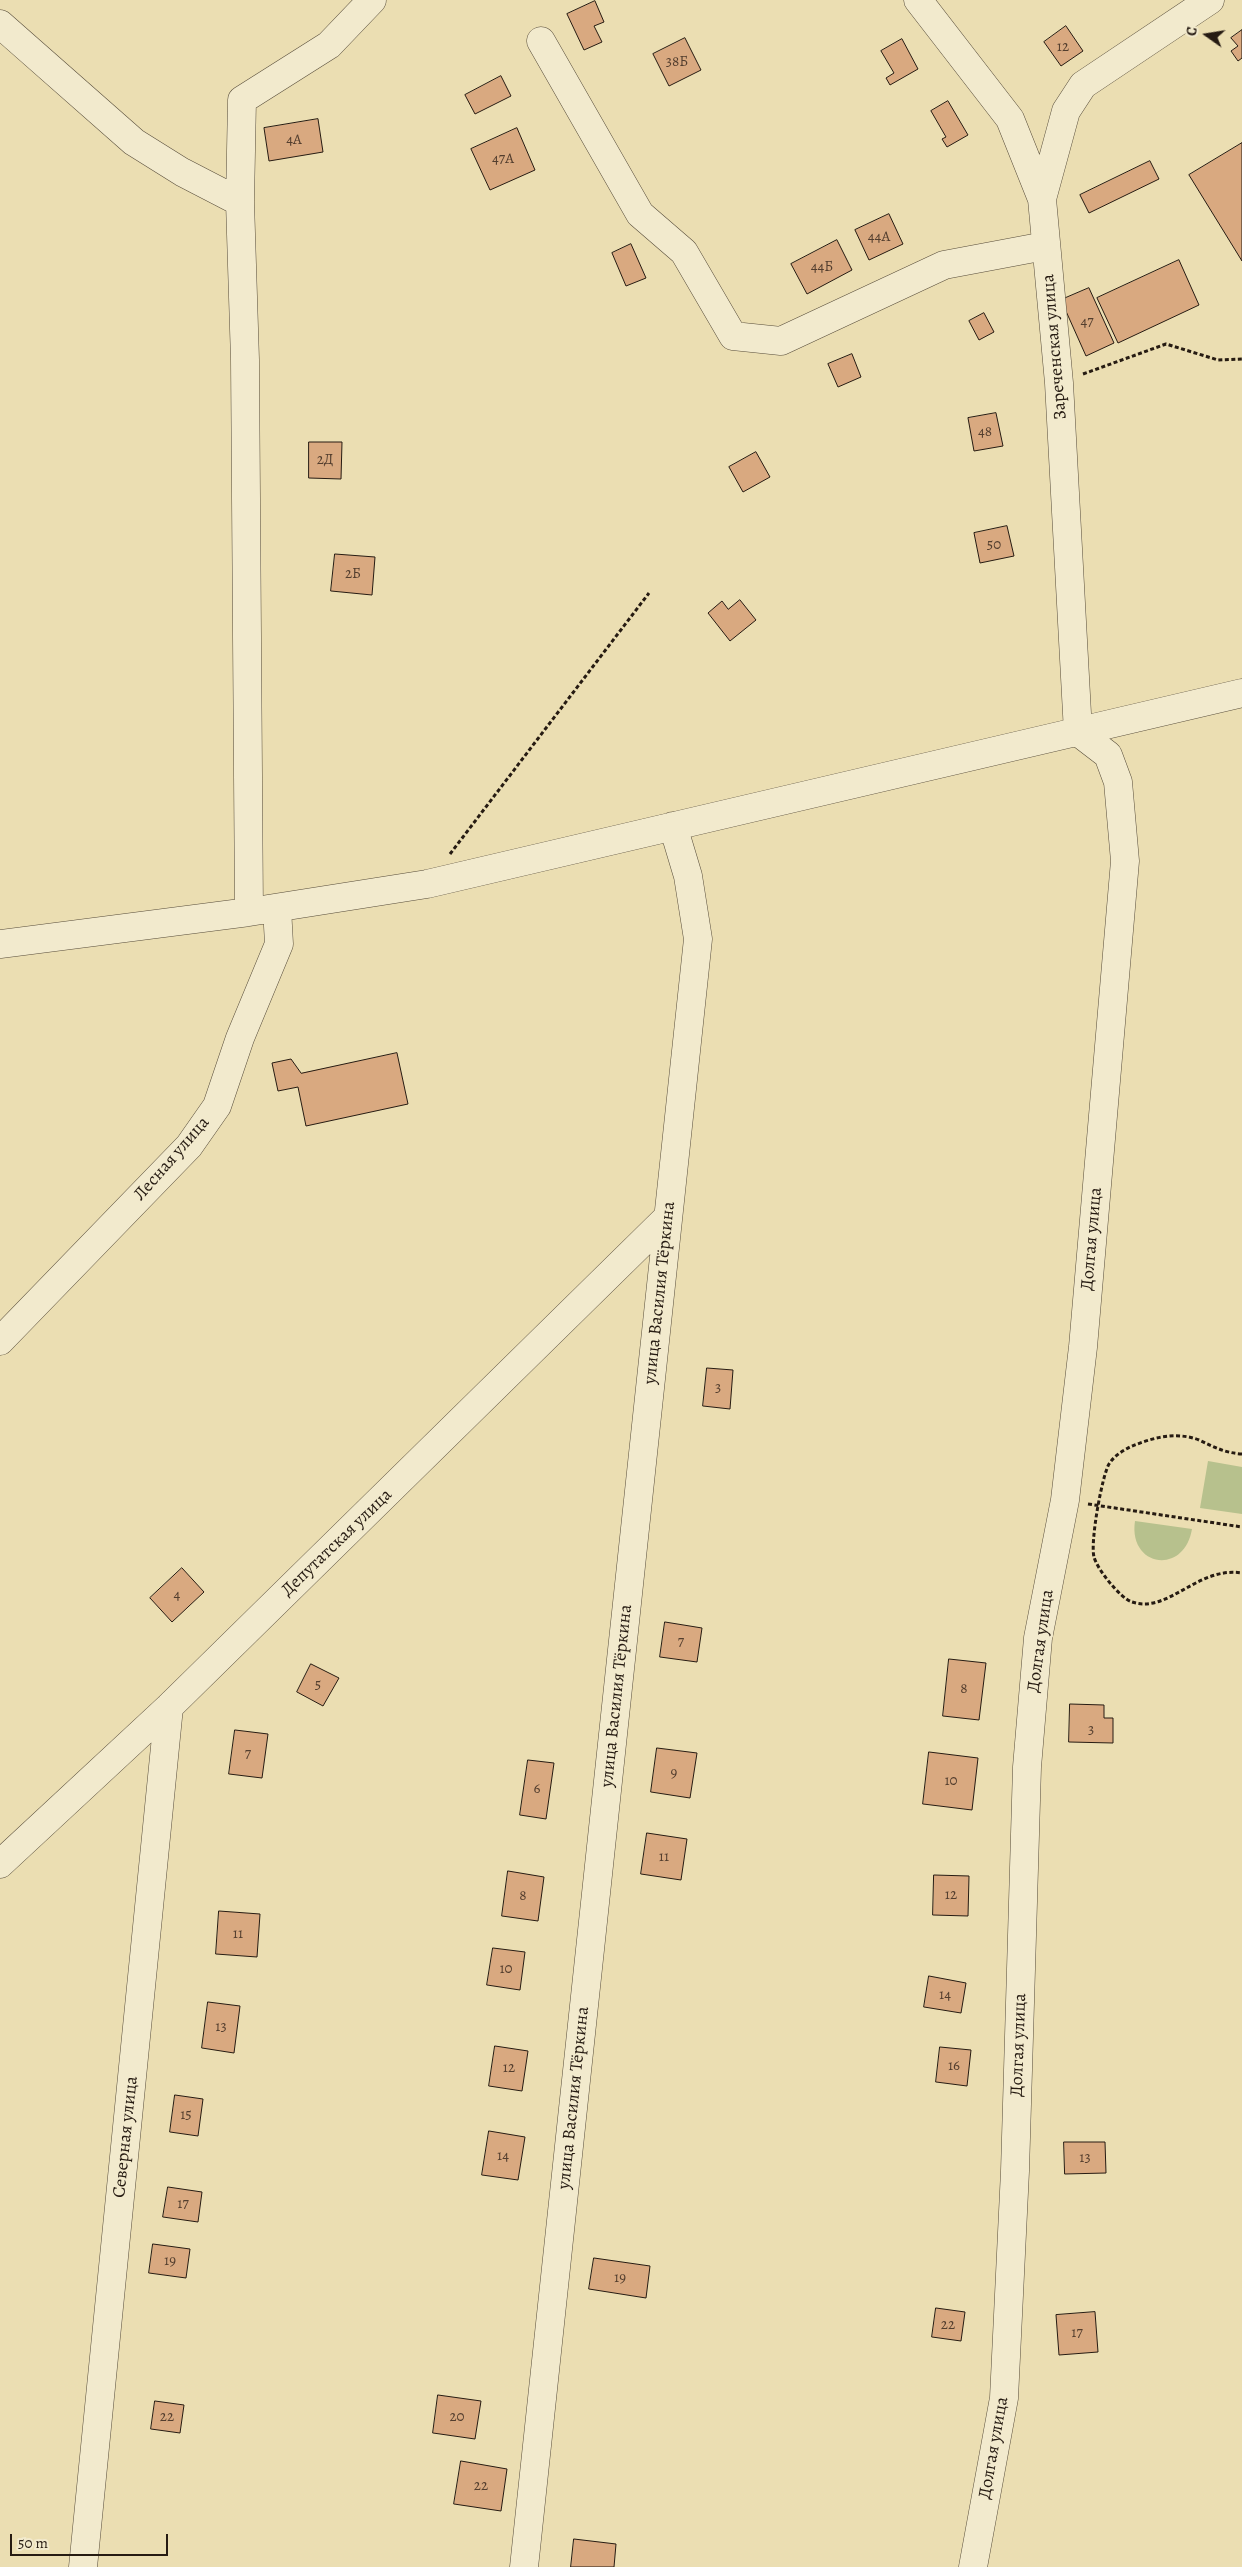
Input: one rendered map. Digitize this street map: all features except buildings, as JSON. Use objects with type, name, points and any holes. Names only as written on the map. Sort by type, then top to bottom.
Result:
[{"type":"street","points":[[249,912],[245,360],[240,202],[242,100],[329,45],[372,0]]},
{"type":"street","name":"Зареченская улица","points":[[918,0],[1010,119],[1042,199],[1059,383],[1078,732]]},
{"type":"street","points":[[1042,199],[1066,111],[1084,85],[1210,0]]},
{"type":"street","points":[[0,24],[134,142],[182,172],[240,202]]},
{"type":"street","points":[[541,42],[640,214],[684,252],[733,336],[781,341],[944,265],[1045,246]]},
{"type":"street","points":[[0,944],[249,912],[427,884],[1242,694]]},
{"type":"street","name":"Долгая улица","points":[[973,2567],[1004,2398],[1015,2161],[1027,1767],[1038,1638],[1065,1500],[1083,1347],[1125,861],[1118,782],[1108,754],[1078,732]]},
{"type":"street","name":"улица Василия Тёркина","points":[[524,2567],[698,940],[688,876],[673,826]]},
{"type":"street","name":"Лесная улица","points":[[0,1341],[188,1146],[217,1106],[240,1038],[279,944],[277,908]]},
{"type":"street","name":"Депутатская улица","points":[[0,1864],[169,1708],[668,1217]]},
{"type":"street","name":"Северная улица","points":[[83,2567],[169,1708]]},
{"type":"path","points":[[1059,383],[1166,344],[1218,360],[1242,359]]},
{"type":"path","points":[[427,884],[649,593]]},
{"type":"path","points":[[1242,1454],[1214,1449],[1189,1437],[1174,1435],[1128,1448],[1114,1457],[1108,1466],[1098,1505],[1093,1547],[1094,1558],[1117,1592],[1130,1601],[1144,1605],[1156,1603],[1217,1573],[1242,1573]]},
{"type":"path","points":[[1065,1500],[1242,1527]]},
{"type":"green space","points":[[1208,1461],[1242,1467],[1242,1514],[1200,1508]]},
{"type":"green space","points":[[1135,1521],[1192,1529],[1187,1544],[1179,1554],[1169,1559],[1158,1560],[1148,1556],[1140,1548],[1135,1536]]}]
